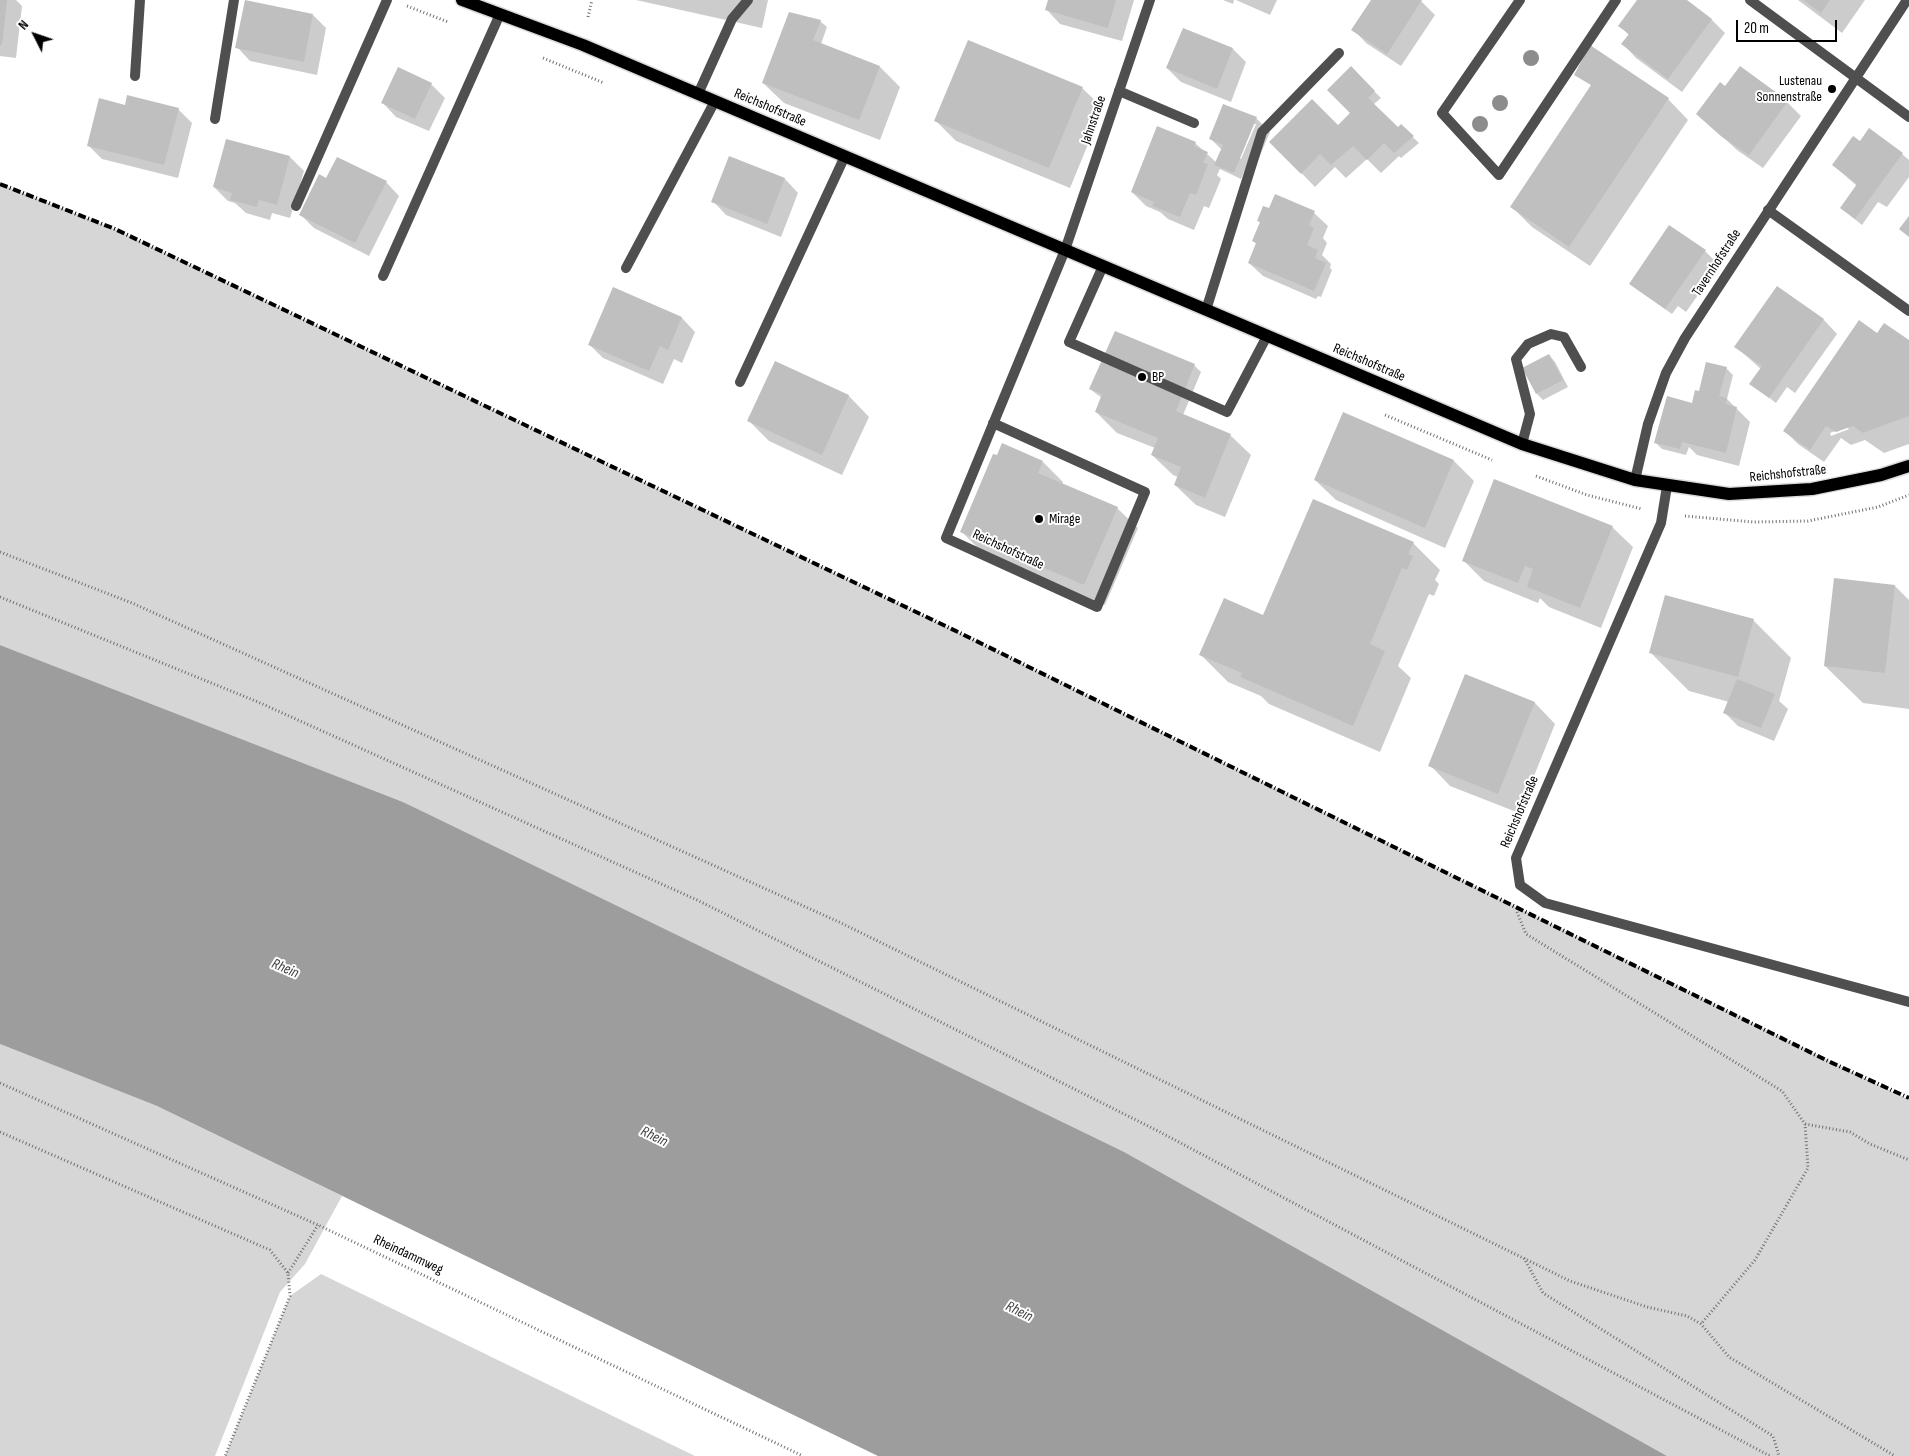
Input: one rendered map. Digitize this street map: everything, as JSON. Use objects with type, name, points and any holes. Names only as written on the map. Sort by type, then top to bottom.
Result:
[{"type":"main road","name":"Reichshofstraße","points":[[462,0],[583,45],[1522,444],[1634,480],[1729,494],[1812,490],[1881,475],[1909,466]]},
{"type":"street","points":[[135,76],[140,0]]},
{"type":"street","points":[[215,119],[234,0]]},
{"type":"street","points":[[296,206],[387,0]]},
{"type":"street","points":[[698,94],[732,19],[748,0]]},
{"type":"street","name":"Jahnstraße","points":[[1065,250],[1150,0]]},
{"type":"street","points":[[1520,0],[1442,113],[1500,175],[1616,0]]},
{"type":"street","points":[[1750,0],[1909,117]]},
{"type":"street","name":"Tavernhofstraße","points":[[1634,480],[1648,424],[1666,373],[1685,338],[1907,0]]},
{"type":"street","points":[[383,276],[500,14]]},
{"type":"street","points":[[1206,310],[1262,132],[1339,53]]},
{"type":"street","points":[[1118,91],[1194,123]]},
{"type":"street","points":[[626,268],[715,101]]},
{"type":"street","points":[[740,382],[845,156]]},
{"type":"street","points":[[1768,210],[1909,312]]},
{"type":"street","name":"Reichshofstraße","points":[[994,423],[1145,492],[1097,607],[946,538],[1065,250]]},
{"type":"street","points":[[1103,266],[1069,342],[1227,412],[1266,336]]},
{"type":"street","points":[[1522,444],[1530,414],[1516,359],[1528,344],[1552,334],[1564,337],[1581,367]]},
{"type":"street","name":"Reichshofstraße","points":[[1520,885],[1516,858],[1661,523],[1667,486]]},
{"type":"street","points":[[1520,885],[1545,903],[1554,906],[1909,1002]]},
{"type":"path","points":[[588,17],[592,0]]},
{"type":"path","points":[[0,552],[132,603],[839,922],[1570,1281],[1646,1307],[1687,1316],[1701,1324],[1729,1357],[1895,1456]]},
{"type":"path","points":[[0,597],[258,702],[698,900],[1158,1131],[1770,1456]]},
{"type":"path","points":[[1520,885],[1515,906],[1526,934],[1782,1091],[1805,1124],[1808,1168],[1755,1260],[1701,1324]]},
{"type":"path","name":"Rheindammweg","points":[[0,1083],[318,1225],[803,1456]]},
{"type":"path","points":[[1805,1124],[1850,1132],[1870,1144],[1909,1160]]},
{"type":"path","points":[[0,1132],[270,1250],[288,1273],[290,1296],[225,1456]]},
{"type":"path","points":[[288,1273],[318,1225]]},
{"type":"path","points":[[1524,1258],[1543,1293],[1773,1436],[1779,1456]]},
{"type":"shaded area","points":[[0,184],[115,229],[958,632],[1909,1100],[1909,1456],[1667,1456],[1533,1381],[403,802],[0,645]]},
{"type":"shaded area","points":[[0,1044],[157,1106],[342,1196],[305,1264],[280,1292],[215,1456],[0,1456]]},
{"type":"shaded area","points":[[321,1274],[695,1456],[225,1456],[290,1296]]},
{"type":"water","name":"Rhein","points":[[0,645],[403,802],[1124,1152],[1667,1456],[878,1456],[157,1106],[0,1044]]},
{"type":"building","points":[[0,0],[7,0],[2,45],[0,45]]},
{"type":"building","points":[[245,0],[313,14],[304,62],[235,48]]},
{"type":"building","points":[[1048,0],[1116,0],[1108,28],[1045,10]]},
{"type":"building","points":[[1371,0],[1422,0],[1387,54],[1351,30]]},
{"type":"building","points":[[1637,0],[1687,0],[1712,19],[1668,79],[1621,44],[1629,34],[1618,26]]},
{"type":"building","points":[[1803,0],[1830,0],[1821,13]]},
{"type":"building","points":[[789,12],[821,20],[813,40],[880,66],[859,120],[762,83]]},
{"type":"building","points":[[1183,28],[1233,48],[1217,89],[1166,68]]},
{"type":"building","points":[[968,40],[1083,87],[1049,168],[934,121]]},
{"type":"building","points":[[1590,45],[1669,98],[1569,247],[1510,207],[1591,85],[1574,75]]},
{"type":"building","points":[[1351,66],[1375,91],[1368,98],[1398,127],[1401,124],[1414,136],[1394,153],[1384,143],[1367,160],[1353,146],[1331,165],[1320,154],[1301,174],[1269,142],[1312,99],[1338,125],[1350,113],[1327,90]]},
{"type":"building","points":[[1740,66],[1788,101],[1749,155],[1722,137],[1696,114],[1720,82],[1725,86]]},
{"type":"building","points":[[398,67],[432,83],[415,119],[381,103]]},
{"type":"building","points":[[127,95],[179,108],[164,165],[87,146],[99,98],[125,105]]},
{"type":"building","points":[[1223,104],[1257,117],[1234,173],[1214,165],[1223,145],[1209,139]]},
{"type":"building","points":[[1157,126],[1196,142],[1194,146],[1208,152],[1203,163],[1208,164],[1196,195],[1190,193],[1180,217],[1152,206],[1154,202],[1131,192]]},
{"type":"building","points":[[1869,128],[1903,153],[1855,219],[1840,208],[1857,184],[1832,165],[1853,136],[1860,141]]},
{"type":"building","points":[[226,139],[290,156],[277,205],[259,200],[257,207],[230,200],[232,193],[213,187]]},
{"type":"building","points":[[729,156],[785,178],[767,224],[711,202]]},
{"type":"building","points":[[337,157],[387,181],[355,243],[299,215],[319,174],[326,178]]},
{"type":"building","points":[[1275,194],[1315,211],[1309,225],[1314,228],[1307,245],[1318,250],[1315,258],[1326,263],[1314,291],[1248,263],[1256,243],[1252,241],[1260,222],[1257,221],[1263,206],[1269,208]]},
{"type":"building","points":[[1909,216],[1909,237],[1899,229]]},
{"type":"building","points":[[1669,225],[1706,250],[1665,309],[1629,284]]},
{"type":"building","points":[[1777,286],[1824,319],[1769,398],[1749,384],[1762,366],[1734,347]]},
{"type":"building","points":[[613,287],[682,317],[668,350],[660,346],[649,371],[588,345]]},
{"type":"building","points":[[1859,320],[1877,333],[1884,323],[1909,340],[1909,416],[1863,433],[1853,426],[1836,432],[1826,426],[1810,450],[1783,431]]},
{"type":"building","points":[[1115,331],[1195,364],[1176,411],[1231,434],[1205,498],[1174,485],[1181,467],[1151,455],[1158,438],[1095,412],[1102,394],[1089,389]]},
{"type":"building","points":[[1549,354],[1563,380],[1536,394],[1522,368]]},
{"type":"building","points":[[775,361],[849,395],[822,455],[747,421]]},
{"type":"building","points":[[1706,362],[1727,367],[1719,396],[1727,398],[1726,404],[1737,407],[1726,453],[1682,442],[1680,449],[1654,443],[1667,396],[1692,403],[1695,390],[1699,391]]},
{"type":"building","points":[[1343,412],[1454,460],[1425,528],[1314,480]]},
{"type":"building","name":"Mirage","points":[[1002,443],[1043,461],[1038,473],[1118,507],[1084,585],[960,532],[993,454],[997,455]]},
{"type":"building","points":[[1494,479],[1613,526],[1580,608],[1527,587],[1533,569],[1525,566],[1518,583],[1462,561]]},
{"type":"building","points":[[1313,499],[1414,542],[1408,554],[1413,556],[1407,570],[1402,568],[1370,644],[1385,651],[1353,726],[1240,677],[1242,673],[1199,655],[1224,598],[1263,615]]},
{"type":"building","points":[[1834,578],[1895,585],[1885,673],[1824,666]]},
{"type":"building","points":[[1665,595],[1754,619],[1738,677],[1649,653]]},
{"type":"building","points":[[1465,674],[1535,702],[1498,794],[1428,766]]},
{"type":"building","points":[[1737,679],[1775,694],[1761,728],[1723,713]]},
{"type":"railway","points":[[0,184],[115,229],[958,632],[1828,1061],[1909,1098]]},
{"type":"place","name":"Lustenau Sonnenstraße","points":[[1832,89]]},
{"type":"place","name":"BP","points":[[1142,377]]},
{"type":"place","name":"Mirage","points":[[1039,519]]}]
